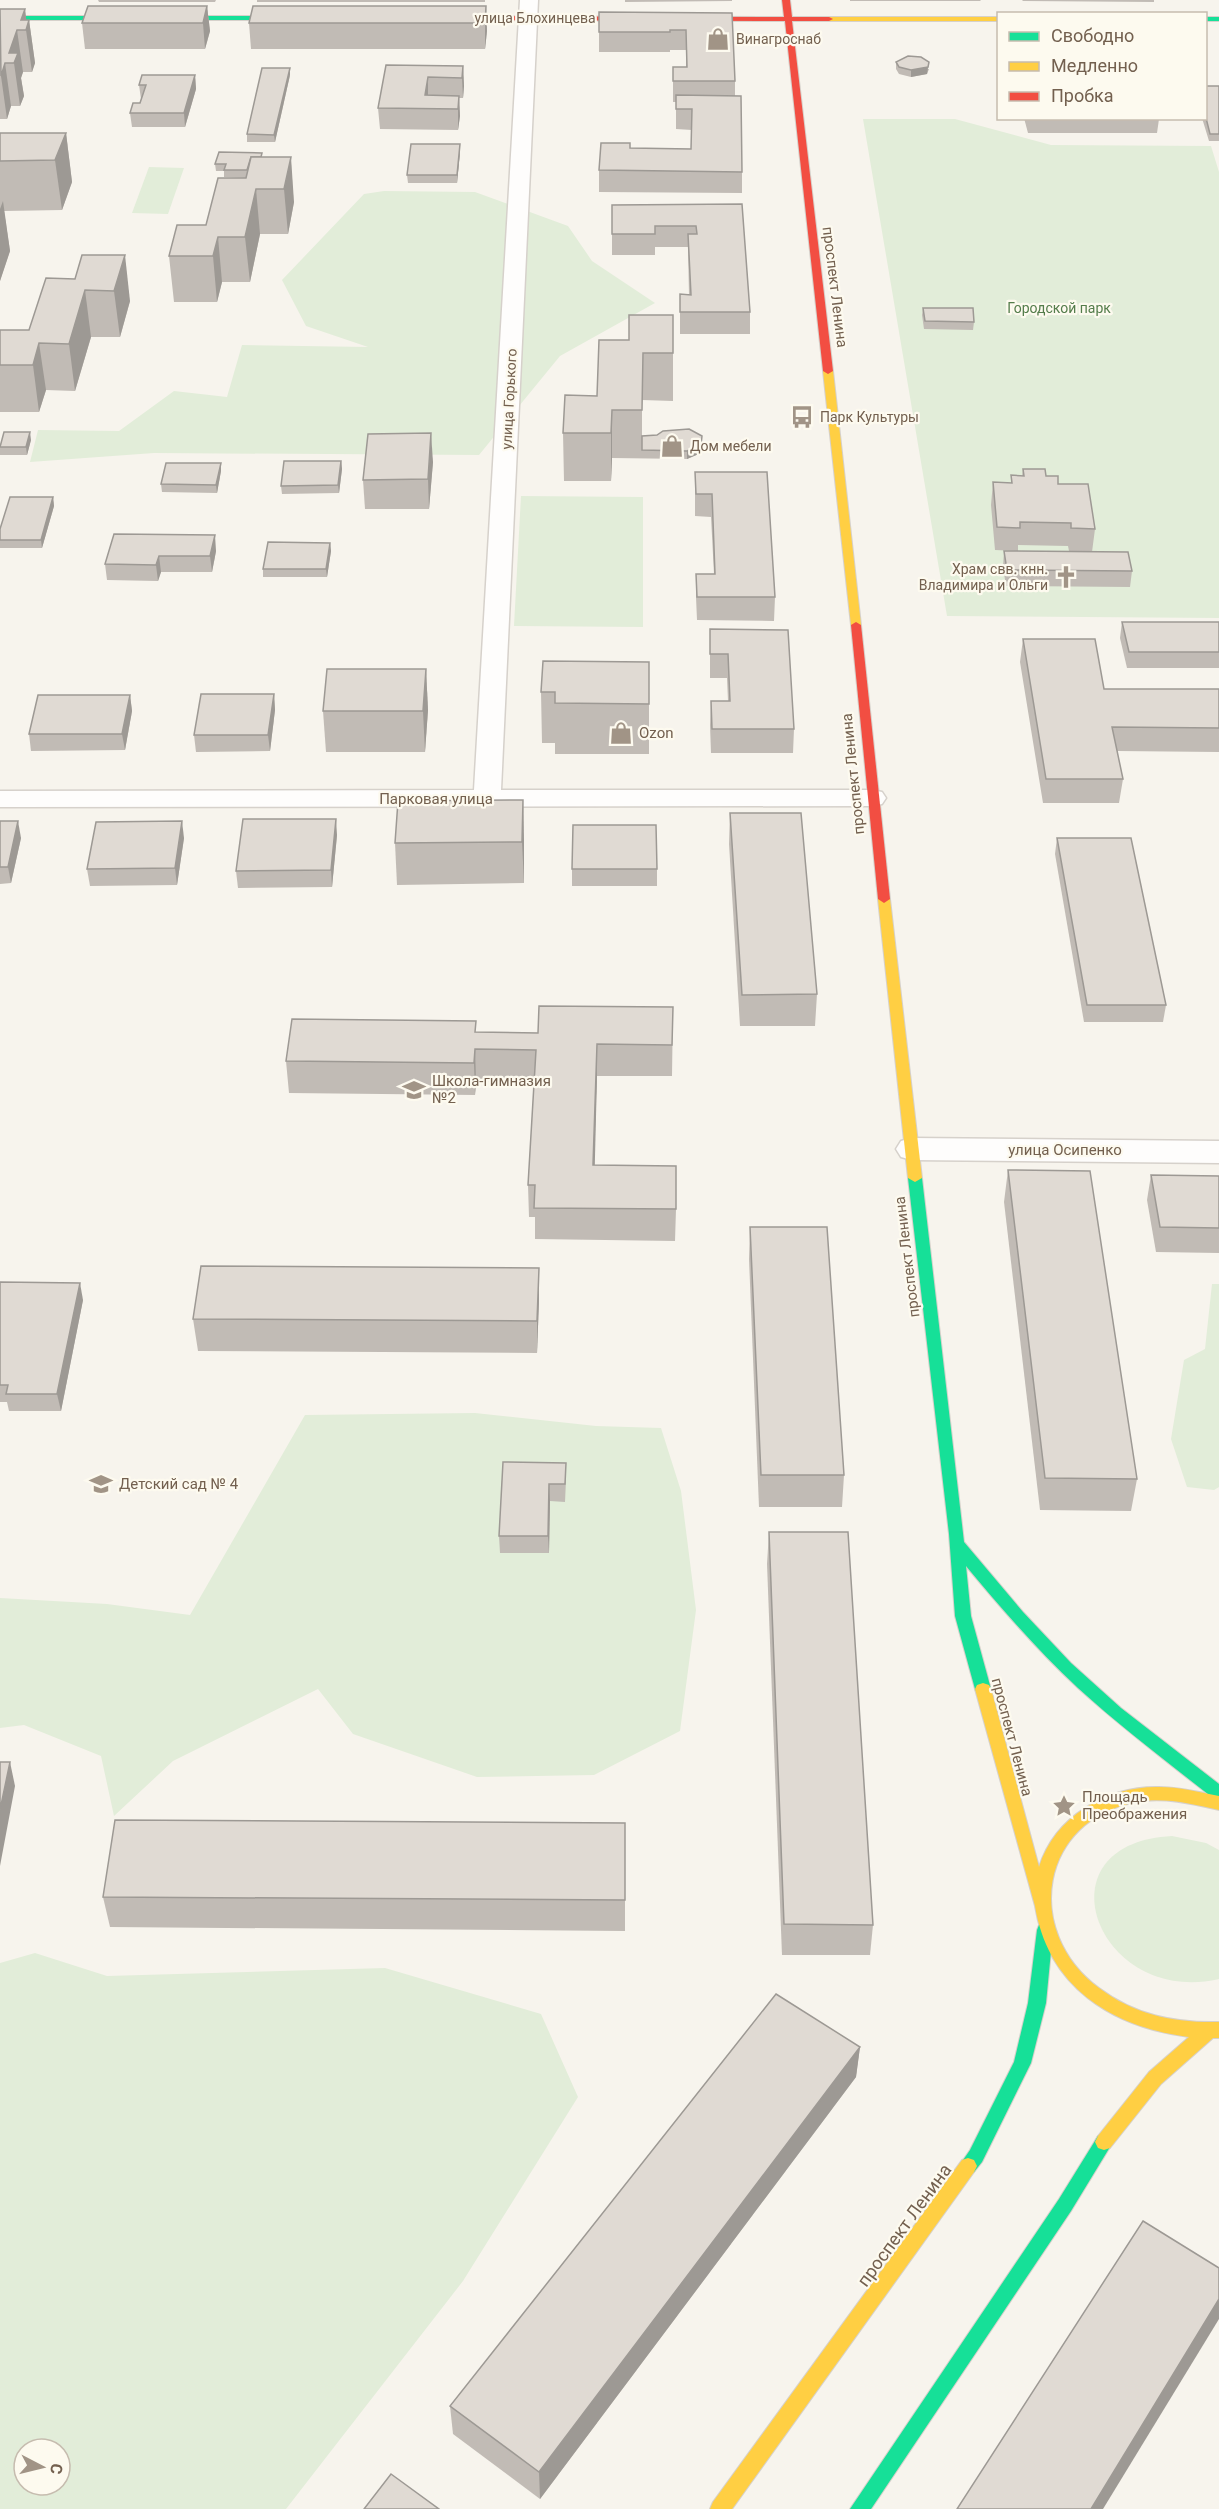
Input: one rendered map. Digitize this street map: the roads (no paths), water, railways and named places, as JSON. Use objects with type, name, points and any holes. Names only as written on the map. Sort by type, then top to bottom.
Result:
[{"type":"main road","name":"проспект Ленина","points":[[720,2509],[976,2156],[1022,2063],[1037,2003],[1046,1930],[963,1616],[957,1544],[872,798],[849,556],[786,0]]},
{"type":"main road","name":"улица Блохинцева","points":[[423,18],[529,9],[788,18],[997,19]]},
{"type":"main road","points":[[0,18],[306,18]]},
{"type":"main road","points":[[957,1544],[1024,1624],[1103,1702],[1219,1793]]},
{"type":"main road","points":[[1040,1901],[1043,1873],[1053,1847],[1071,1826],[1094,1809],[1122,1798],[1154,1793],[1187,1795],[1219,1803]]},
{"type":"main road","points":[[1046,1930],[1059,1957],[1073,1974],[1107,2004],[1137,2020],[1172,2029],[1213,2031]]},
{"type":"main road","points":[[860,2509],[1065,2205],[1109,2135],[1155,2079],[1213,2031]]},
{"type":"street","name":"улица Горького","points":[[487,798],[529,9]]},
{"type":"street","name":"Парковая улица","points":[[0,799],[872,798]]},
{"type":"street","name":"улица Осипенко","points":[[912,1149],[1219,1152]]},
{"type":"place","name":"Винагроснаб","points":[[718,39]]},
{"type":"place","name":"Парк Культуры","points":[[802,417]]},
{"type":"place","name":"Дом мебели","points":[[672,446]]},
{"type":"place","name":"Храм свв. кнн. Владимира и Ольги","points":[[1066,577]]},
{"type":"place","name":"Ozon","points":[[621,733]]},
{"type":"place","name":"Школа-гимназия №2","points":[[414,1090]]},
{"type":"place","name":"Детский сад № 4","points":[[101,1484]]},
{"type":"place","name":"Площадь Преображения","points":[[1064,1806]]},
{"type":"park label","name":"Городской парк","points":[[1059,308]]}]
